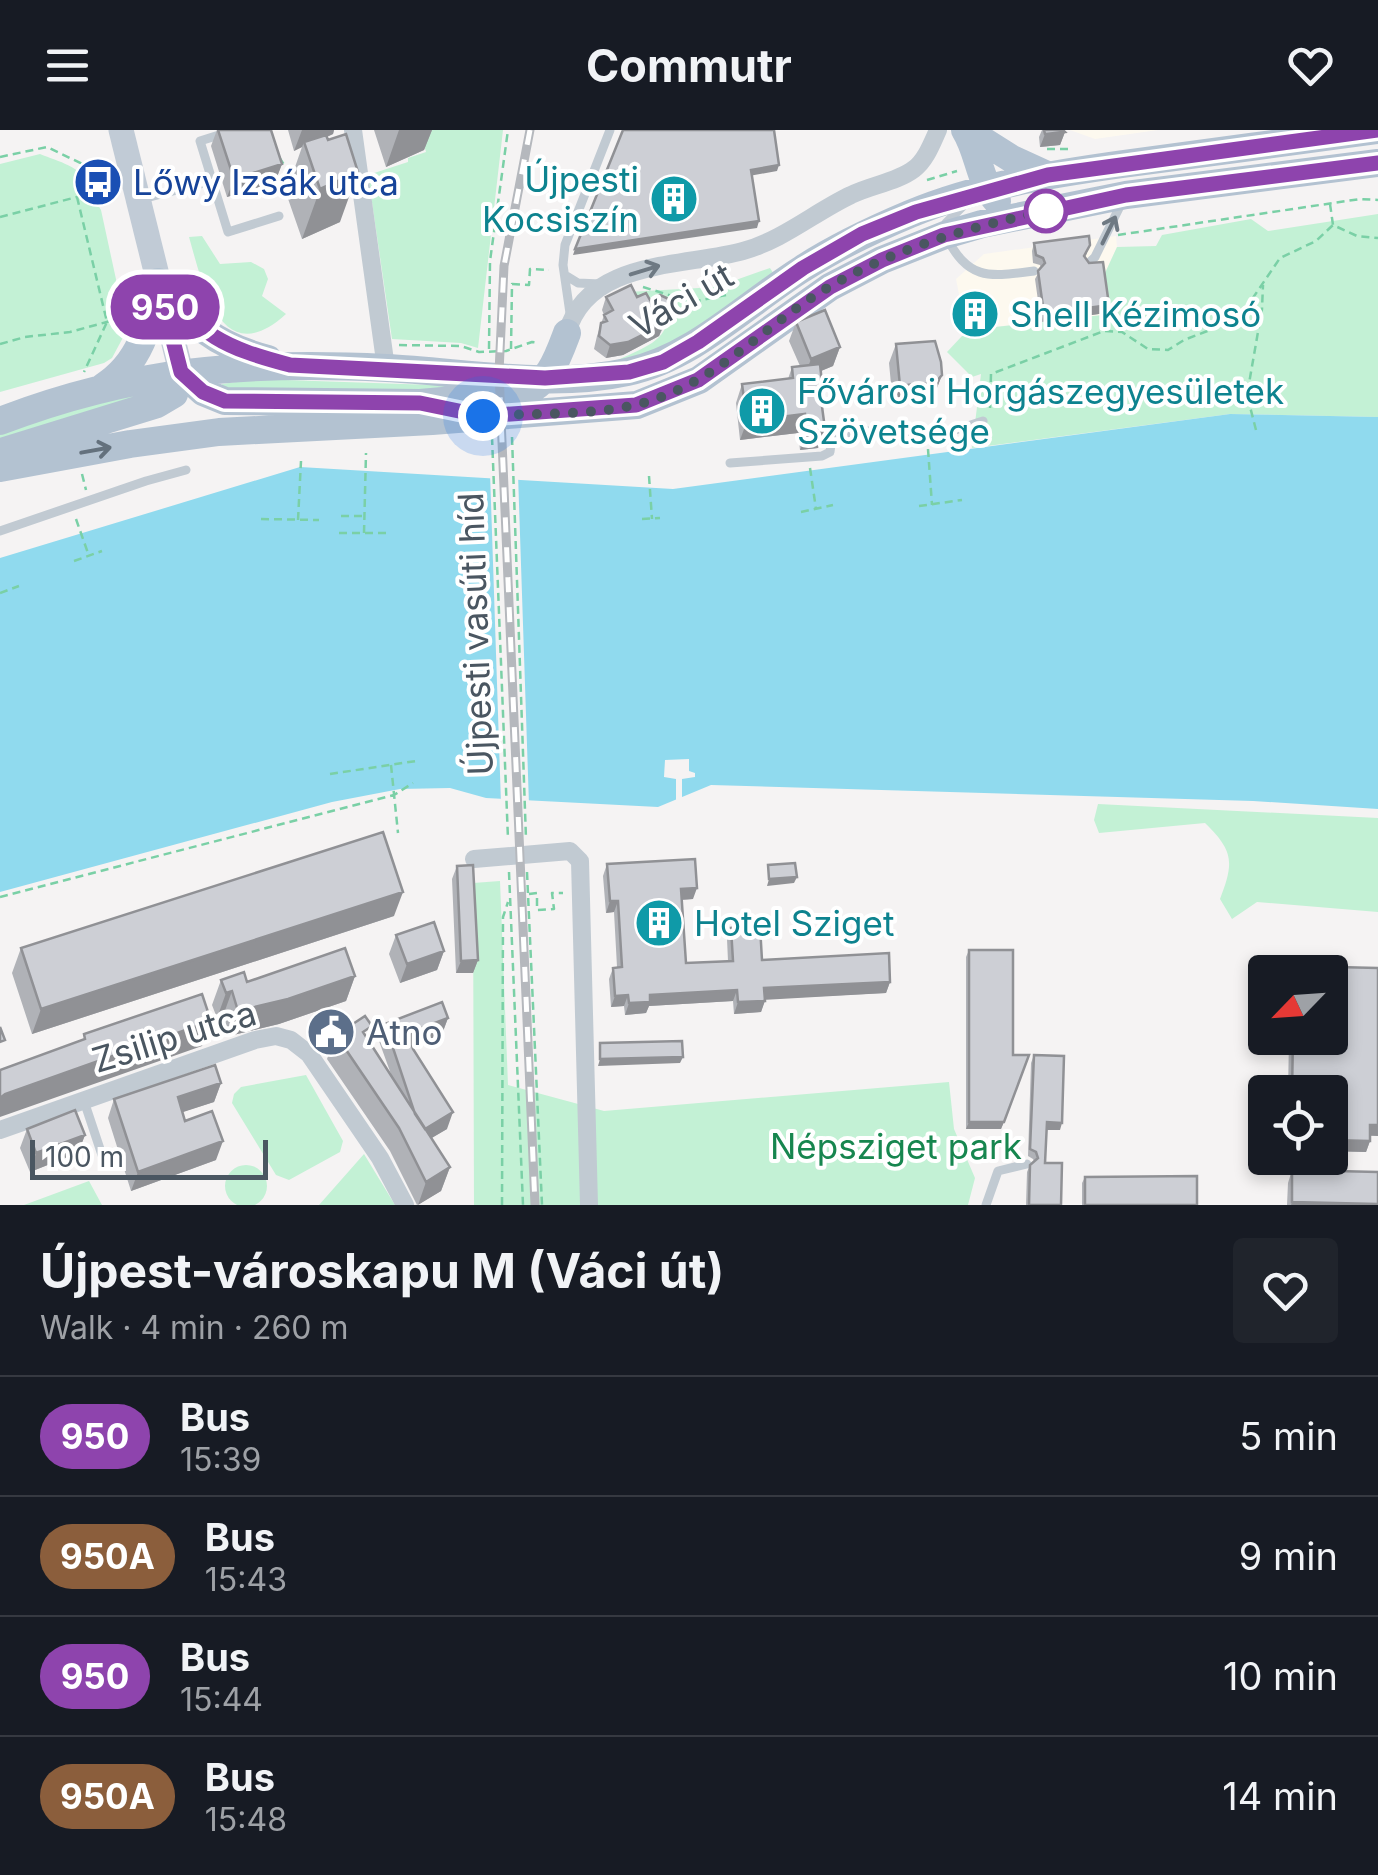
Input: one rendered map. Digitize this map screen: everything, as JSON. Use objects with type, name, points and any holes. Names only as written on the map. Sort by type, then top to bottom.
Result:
[{"type":"main road","points":[[0,453],[157,404],[174,394],[181,372],[121,130]]},
{"type":"main road","points":[[965,130],[1012,159],[1045,162]]},
{"type":"main road","points":[[965,130],[976,152],[982,191],[1004,208],[1025,215]]},
{"type":"main road","name":"Váci út","points":[[0,468],[219,432],[285,426],[487,421],[636,405],[698,380],[830,287],[944,235],[1126,195],[1378,130]]},
{"type":"main road","name":"Váci út","points":[[0,422],[90,384],[181,372],[290,365],[545,378],[602,376],[663,362],[803,268],[862,234],[982,191],[1045,162],[1304,147],[1378,163]]},
{"type":"main road","points":[[158,282],[200,330],[251,355],[290,365]]},
{"type":"main road","points":[[90,384],[126,370],[141,346],[158,282]]},
{"type":"main road","points":[[568,329],[582,358],[602,376]]},
{"type":"main road","points":[[181,372],[203,392],[225,401],[420,403],[521,394],[545,378],[568,329]]},
{"type":"main road","points":[[420,403],[487,421]]},
{"type":"main road","points":[[219,432],[329,404]]},
{"type":"street","points":[[352,130],[386,368]]},
{"type":"street","points":[[568,329],[586,299],[611,282],[656,266],[755,248],[850,195],[914,169],[925,157],[938,130]]},
{"type":"street","points":[[474,860],[570,851],[580,861],[589,1205]]},
{"type":"street","name":"Zsilip utca","points":[[0,1130],[276,1036],[290,1040],[308,1054],[380,1158],[405,1205]]},
{"type":"lane","points":[[235,130],[200,140],[228,232],[280,216]]},
{"type":"lane","points":[[568,329],[570,305],[560,272],[564,245],[610,130]]},
{"type":"lane","points":[[139,200],[212,180]]},
{"type":"lane","points":[[982,191],[949,218],[944,235],[976,273],[996,276],[1034,271]]},
{"type":"lane","points":[[1089,263],[1126,195]]},
{"type":"lane","points":[[560,272],[586,285],[611,282]]},
{"type":"lane","points":[[730,463],[822,456],[830,452],[832,436],[868,431],[890,440],[946,432],[983,421]]},
{"type":"lane","points":[[0,531],[186,470]]},
{"type":"lane","points":[[83,1099],[102,1155]]},
{"type":"lane","points":[[986,1205],[998,1171],[1027,1164]]},
{"type":"path","points":[[489,362],[490,261],[508,130]]},
{"type":"path","points":[[0,157],[47,147],[96,170]]},
{"type":"path","points":[[277,154],[298,186]]},
{"type":"path","points":[[1045,162],[1078,160]]},
{"type":"path","points":[[0,217],[100,192]]},
{"type":"path","points":[[77,197],[107,322],[90,384]]},
{"type":"path","points":[[1105,237],[1378,200]]},
{"type":"path","points":[[1330,204],[1334,225]]},
{"type":"path","points":[[1334,225],[1357,236],[1378,238]]},
{"type":"path","points":[[983,421],[990,408],[991,374],[1104,331],[1122,332],[1148,349],[1168,350],[1231,322],[1280,258],[1316,241],[1334,225]]},
{"type":"path","points":[[511,360],[512,284],[529,284],[530,269],[560,272]]},
{"type":"path","points":[[1256,430],[1247,396],[1262,309],[1262,284]]},
{"type":"path","points":[[0,344],[125,317]]},
{"type":"path","name":"Újpesti vasúti híd","points":[[487,421],[508,837]]},
{"type":"path","points":[[512,431],[542,1205]]},
{"type":"path","points":[[928,442],[932,504]]},
{"type":"path","points":[[364,533],[366,453]]},
{"type":"path","points":[[298,520],[301,461]]},
{"type":"path","points":[[810,466],[816,509]]},
{"type":"path","points":[[83,476],[85,486]]},
{"type":"path","points":[[649,476],[652,518]]},
{"type":"path","points":[[920,506],[962,500]]},
{"type":"path","points":[[801,512],[834,505]]},
{"type":"path","points":[[73,511],[89,556]]},
{"type":"path","points":[[341,516],[364,516]]},
{"type":"path","points":[[261,518],[319,520]]},
{"type":"path","points":[[642,519],[660,518]]},
{"type":"path","points":[[339,533],[387,532]]},
{"type":"path","points":[[74,561],[102,550]]},
{"type":"path","points":[[0,593],[19,586]]},
{"type":"path","points":[[330,774],[416,762]]},
{"type":"path","points":[[391,765],[398,833]]},
{"type":"path","points":[[0,896],[394,794],[413,783]]},
{"type":"path","points":[[508,857],[522,1205]]},
{"type":"path","points":[[528,894],[537,893],[538,910],[554,909],[552,893],[580,892]]},
{"type":"path","points":[[502,1205],[503,918],[510,896]]},
{"type":"shaded area","points":[[1070,130],[1158,130],[1095,139]]},
{"type":"shaded area","points":[[1116,236],[1117,247],[1105,273],[1111,314],[966,330],[956,279],[984,254]]},
{"type":"green space","points":[[420,130],[503,130],[478,348],[461,343],[392,339],[368,175],[426,152]]},
{"type":"green space","points":[[40,154],[75,169],[90,186],[101,210],[127,330],[112,358],[104,363],[0,392],[0,164]]},
{"type":"green space","points":[[1378,214],[1378,417],[1230,414],[972,448],[981,374],[972,377],[947,352],[962,336],[985,333],[986,328],[1111,314],[1105,273],[1117,247],[1156,246],[1162,235],[1251,219],[1268,231]]},
{"type":"green space","points":[[202,236],[220,264],[251,262],[264,269],[268,279],[262,296],[286,314],[264,330],[245,334],[230,328],[218,316],[201,278],[189,237]]},
{"type":"green space","points":[[770,268],[777,279],[661,355],[616,361],[658,338],[666,323],[666,313],[648,308],[628,292],[716,287]]},
{"type":"green space","points":[[256,379],[462,386],[463,390],[223,389],[222,384]]},
{"type":"green space","points":[[152,389],[154,395],[0,445],[0,435],[35,420]]},
{"type":"green space","points":[[1098,804],[1378,818],[1378,912],[1257,902],[1232,919],[1220,899],[1229,858],[1222,842],[1205,823],[1099,833],[1094,820]]},
{"type":"green space","name":"Népsziget park","points":[[500,881],[508,1085],[604,1111],[949,1082],[954,1129],[975,1178],[968,1205],[474,1205],[473,883]]},
{"type":"green space","points":[[306,1075],[343,1141],[340,1152],[289,1180],[276,1175],[232,1103],[241,1087]]},
{"type":"green space","points":[[364,1154],[395,1205],[319,1205]]},
{"type":"green space","points":[[238,1166],[254,1166],[266,1178],[266,1194],[255,1205],[237,1205],[226,1194],[226,1178]]},
{"type":"green space","points":[[89,1181],[102,1205],[24,1205]]},
{"type":"water","points":[[1230,414],[1378,417],[1378,809],[1253,801],[711,785],[658,807],[486,798],[450,788],[400,789],[332,802],[0,892],[0,558],[300,467],[673,489]]},
{"type":"pier","points":[[490,472],[518,474],[529,805],[501,804]]},
{"type":"pier","points":[[689,759],[689,771],[695,777],[682,779],[682,802],[676,805],[676,779],[664,777],[665,760]]},
{"type":"building","points":[[218,130],[271,130],[282,164],[234,179]]},
{"type":"building","name":"Újpesti Kocsiszín","points":[[623,130],[774,130],[779,165],[751,170],[759,221],[575,249]]},
{"type":"building","points":[[346,134],[358,172],[320,189],[304,142]]},
{"type":"building","points":[[1089,236],[1090,245],[1084,256],[1089,263],[1103,262],[1109,305],[1044,314],[1038,271],[1045,263],[1036,255],[1034,243]]},
{"type":"building","points":[[631,285],[637,297],[646,293],[650,300],[660,295],[671,300],[668,313],[660,317],[664,324],[628,342],[610,345],[599,336],[601,323],[607,321],[604,315],[613,310],[606,297]]},
{"type":"building","name":"Shell Kézimosó","points":[[982,293],[986,320],[972,322],[968,295]]},
{"type":"building","points":[[825,310],[840,347],[811,359],[796,322]]},
{"type":"building","points":[[935,341],[942,375],[933,385],[900,386],[896,344]]},
{"type":"building","points":[[820,364],[825,429],[807,431],[805,414],[747,421],[742,384],[793,378],[792,367]]},
{"type":"building","points":[[383,832],[403,892],[41,1009],[21,948]]},
{"type":"building","points":[[695,859],[697,888],[681,889],[686,963],[733,961],[731,928],[760,926],[762,960],[889,953],[890,982],[764,988],[765,1001],[738,1002],[737,990],[650,995],[650,1002],[629,1003],[628,995],[615,996],[613,968],[622,967],[618,901],[610,901],[607,864]]},
{"type":"building","points":[[795,863],[797,877],[769,879],[768,865]]},
{"type":"building","points":[[473,865],[478,960],[461,961],[457,866]]},
{"type":"building","points":[[434,922],[444,951],[407,964],[396,935]]},
{"type":"building","points":[[345,948],[355,976],[288,999],[238,1011],[232,991],[226,993],[221,980],[244,972],[247,982]]},
{"type":"building","points":[[969,950],[1013,950],[1013,1055],[1029,1055],[1004,1122],[969,1122]]},
{"type":"building","points":[[1348,967],[1378,968],[1378,1125],[1370,1125],[1370,1141],[1348,1140],[1348,1075],[1292,1075],[1293,1055],[1348,1055]]},
{"type":"building","points":[[202,994],[211,1021],[0,1098],[0,1070],[85,1039],[84,1034]]},
{"type":"building","points":[[442,1002],[448,1018],[408,1033],[413,1049],[453,1112],[425,1129],[415,1114],[385,1024]]},
{"type":"building","points":[[365,1016],[372,1026],[363,1032],[450,1167],[426,1182],[399,1128],[336,1035]]},
{"type":"building","points":[[682,1041],[683,1057],[600,1059],[600,1043]]},
{"type":"building","points":[[1034,1055],[1064,1056],[1062,1123],[1047,1122],[1045,1163],[1062,1163],[1061,1205],[1029,1205],[1030,1165],[1038,1158],[1030,1149]]},
{"type":"building","points":[[215,1065],[221,1083],[178,1097],[185,1121],[212,1111],[223,1141],[138,1172],[114,1099]]},
{"type":"building","points":[[75,1110],[85,1135],[36,1153],[27,1129]]},
{"type":"building","points":[[1378,1172],[1378,1204],[1292,1202],[1292,1175]]},
{"type":"building","points":[[1197,1176],[1197,1205],[1085,1205],[1085,1177]]},
{"type":"railway","points":[[530,130],[504,266],[499,372],[535,1205]]},
{"type":"bus line","name":"950","points":[[1377,130],[1048,175],[978,192],[862,234],[803,268],[663,362],[602,376],[545,378],[290,365],[251,355],[200,330],[158,282],[181,372],[203,392],[225,401],[420,403],[483,416],[600,410],[636,405],[698,380],[830,287],[944,235],[1126,195],[1378,163]]},
{"type":"place","name":"Lőwy Izsák utca","points":[[98,182]]},
{"type":"place","name":"Újpesti Kocsiszín","points":[[674,199]]},
{"type":"place","name":"Shell Kézimosó","points":[[975,314]]},
{"type":"place","name":"Fővárosi Horgászegyesületek Szövetsége","points":[[762,411]]},
{"type":"place","name":"Hotel Sziget","points":[[659,923]]},
{"type":"place","name":"Atno","points":[[331,1032]]},
{"type":"route","points":[[483,416],[600,410],[664,396],[698,380],[830,287],[882,260],[944,235],[1051,210],[1046,211]]}]
